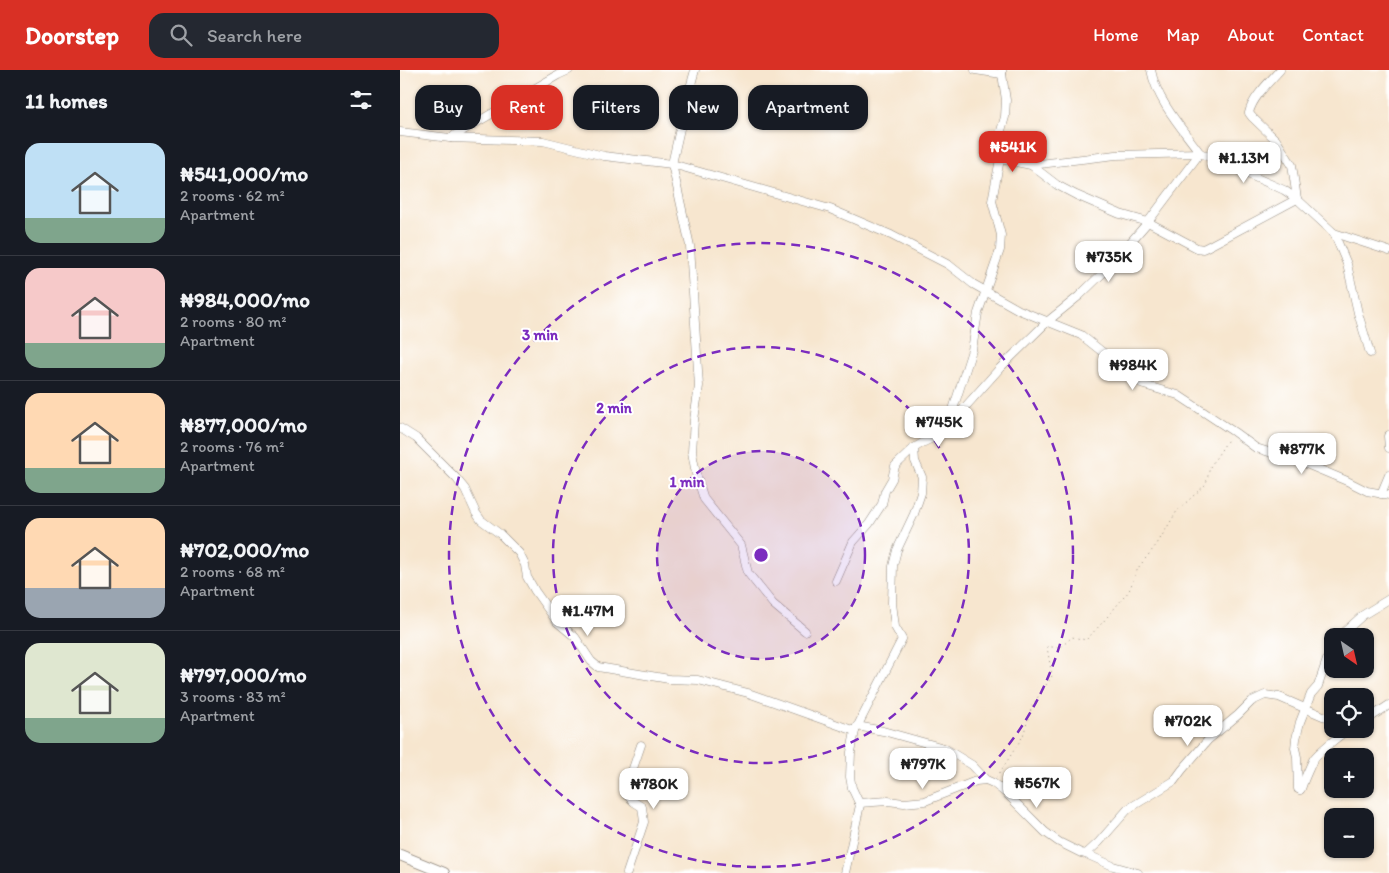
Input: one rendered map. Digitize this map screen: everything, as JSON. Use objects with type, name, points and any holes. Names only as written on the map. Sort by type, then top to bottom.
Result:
[{"type":"street","points":[[450,138],[569,70]]},
{"type":"street","points":[[695,70],[672,164],[690,246],[699,386],[692,452],[696,474],[704,499],[741,545],[748,572],[773,604],[805,631]]},
{"type":"street","points":[[948,425],[972,350],[978,313],[1000,250],[1001,235],[992,201],[1000,159],[1000,134],[1005,117],[1006,100],[1002,72],[975,70]]},
{"type":"street","points":[[1151,70],[1153,82],[1163,101],[1200,153]]},
{"type":"street","points":[[1280,70],[1250,107],[1249,113],[1276,140],[1292,165],[1297,199]]},
{"type":"street","points":[[400,132],[450,138],[543,141],[604,156],[672,164],[830,209],[892,234],[949,265],[973,284],[1019,310],[1081,335],[1144,385],[1178,395],[1256,448],[1304,463],[1367,491],[1385,494],[1389,475]]},
{"type":"street","points":[[1000,159],[1031,165],[1116,155],[1200,153],[1284,190],[1297,199],[1334,233],[1389,252]]},
{"type":"street","points":[[836,581],[853,542],[882,504],[895,466],[914,448],[936,437],[1000,368],[1048,321],[1079,296],[1108,268],[1148,222],[1200,153]]},
{"type":"street","points":[[1031,165],[1057,185],[1076,195],[1120,214],[1148,222],[1197,248],[1203,249],[1297,199]]},
{"type":"street","points":[[1334,233],[1347,264],[1358,313],[1370,353]]},
{"type":"street","points":[[400,428],[416,438],[456,478],[465,489],[481,520],[500,534],[519,553],[534,591],[557,622],[575,637],[593,664],[670,679],[698,680],[748,693],[856,729],[883,731],[944,748],[972,764],[1058,842],[1113,866],[1138,873]]},
{"type":"street","points":[[1389,435],[1389,448]]},
{"type":"street","points":[[845,873],[860,805],[852,788],[850,777],[851,752],[856,729],[902,640],[895,628],[892,603],[893,566],[897,550],[914,514],[921,493],[922,477],[915,461],[914,448]]},
{"type":"street","points":[[1349,628],[1363,615],[1389,599]]},
{"type":"street","points":[[1324,668],[1318,686],[1311,694],[1300,722],[1295,748],[1298,789],[1301,789],[1305,775],[1312,765],[1314,758],[1336,738]]},
{"type":"street","points":[[1086,854],[1103,838],[1128,808],[1174,781],[1208,740],[1238,715],[1252,700],[1266,695],[1279,697],[1324,716]]},
{"type":"street","points":[[1374,715],[1389,705]]},
{"type":"street","points":[[627,873],[644,822],[642,807],[626,794],[641,745]]},
{"type":"street","points":[[858,803],[925,801],[976,781],[990,782]]},
{"type":"street","points":[[400,855],[444,873]]},
{"type":"path","points":[[990,782],[1023,736],[1032,706],[1052,676],[1047,647],[1061,647],[1072,637],[1086,640],[1103,622],[1128,591],[1138,568],[1157,544],[1177,511],[1206,484],[1210,467],[1234,432]]}]
